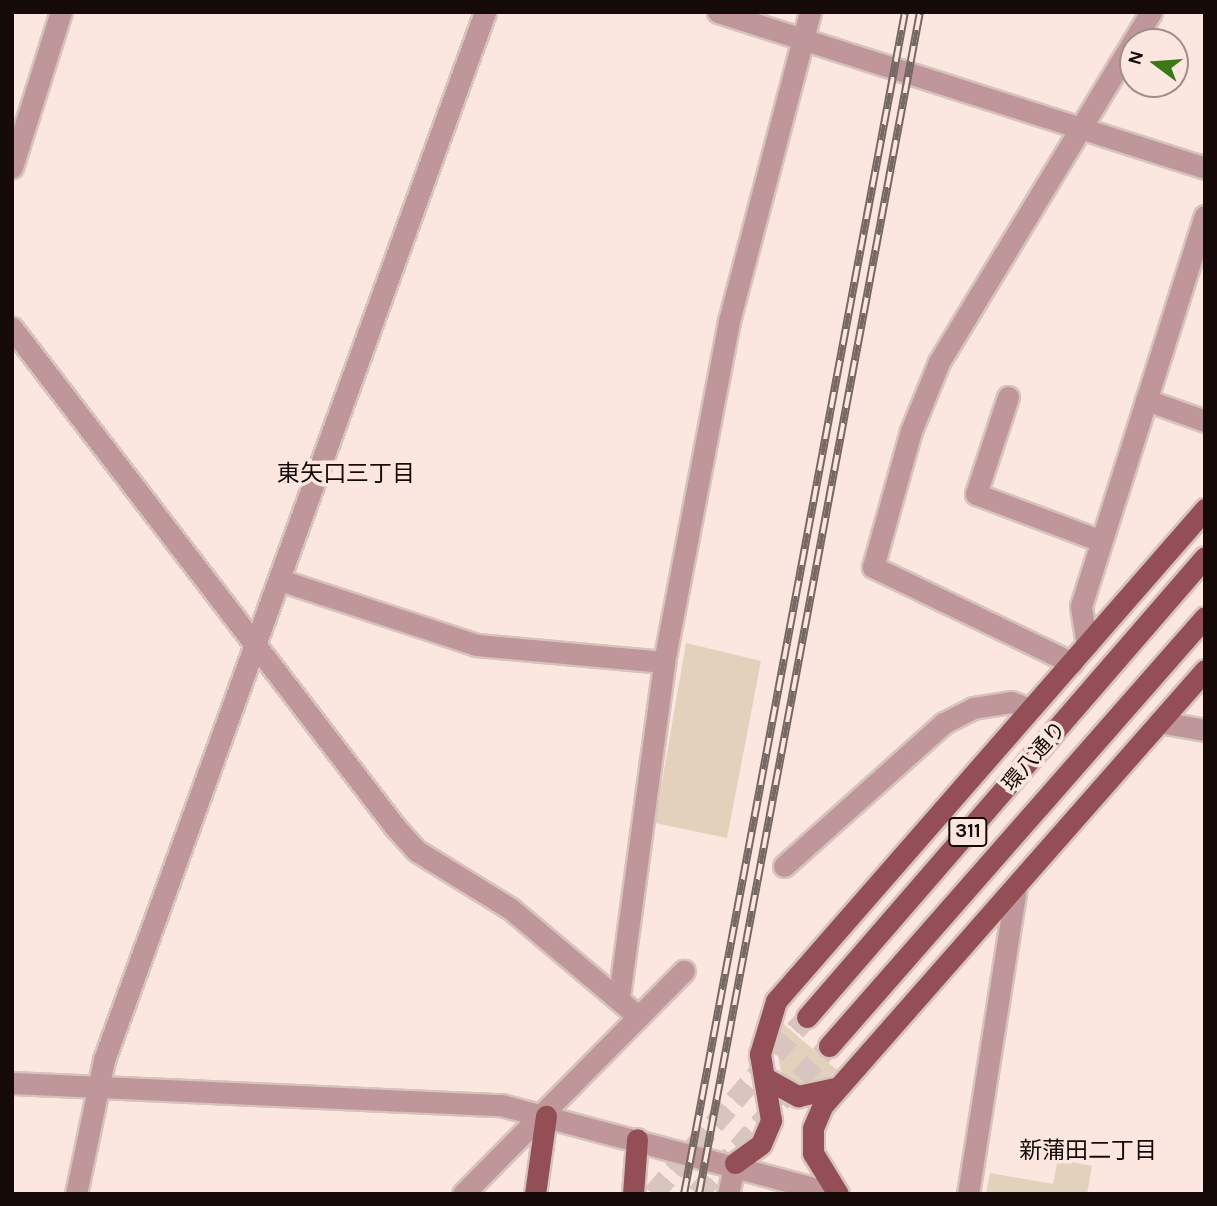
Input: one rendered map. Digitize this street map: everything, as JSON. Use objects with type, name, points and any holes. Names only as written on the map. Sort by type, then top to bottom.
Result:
[{"type":"main road","points":[[735,1163],[754,1153],[767,1134],[772,1110],[760,1054],[776,1001],[1205,509]]},
{"type":"main road","name":"環八通り","points":[[807,1017],[1205,557]]},
{"type":"main road","name":"環八通り","points":[[829,1046],[1205,617]]},
{"type":"main road","points":[[837,1194],[816,1166],[812,1141],[822,1105],[1205,670]]},
{"type":"main road","points":[[765,1078],[798,1096],[841,1084]]},
{"type":"main road","points":[[534,1194],[546,1116]]},
{"type":"main road","points":[[633,1194],[637,1139]]},
{"type":"street","points":[[12,167],[61,12]]},
{"type":"street","points":[[76,1194],[96,1087],[257,654],[485,12]]},
{"type":"street","points":[[718,12],[1205,168]]},
{"type":"street","points":[[619,997],[664,662],[729,321],[810,12]]},
{"type":"street","points":[[1141,28],[1151,12]]},
{"type":"street","points":[[1072,663],[873,567],[911,431],[939,362],[1119,66]]},
{"type":"street","points":[[1087,645],[1081,607],[1205,216]]},
{"type":"street","points":[[12,328],[257,654],[417,850],[511,909],[619,997],[639,1017]]},
{"type":"street","points":[[1008,397],[976,494],[1101,541]]},
{"type":"street","points":[[1146,400],[1205,421]]},
{"type":"street","points":[[283,581],[476,645],[664,662]]},
{"type":"street","points":[[784,866],[944,723],[988,706],[1011,702],[1030,709]]},
{"type":"street","points":[[1159,722],[1205,730]]},
{"type":"street","points":[[968,1194],[1016,886]]},
{"type":"street","points":[[463,1194],[546,1116],[684,971]]},
{"type":"street","points":[[12,1083],[501,1105],[735,1163],[837,1194]]},
{"type":"street","points":[[728,1194],[735,1163]]},
{"type":"shaded area","points":[[686,643],[761,661],[727,838],[655,823]]},
{"type":"shaded area","points":[[781,1022],[837,1070],[823,1083],[802,1085],[782,1077],[775,1040]]},
{"type":"shaded area","points":[[1058,1159],[1092,1166],[1087,1194],[986,1194],[990,1173],[1053,1184]]},
{"type":"tunnel","points":[[653,1194],[807,1017]]},
{"type":"tunnel","points":[[697,1194],[829,1046]]},
{"type":"railway","points":[[684,1194],[905,12]]},
{"type":"railway","points":[[699,1194],[920,12]]},
{"type":"district","name":"東矢口三丁目","points":[[346,474]]},
{"type":"district","name":"新蒲田二丁目","points":[[1088,1151]]}]
